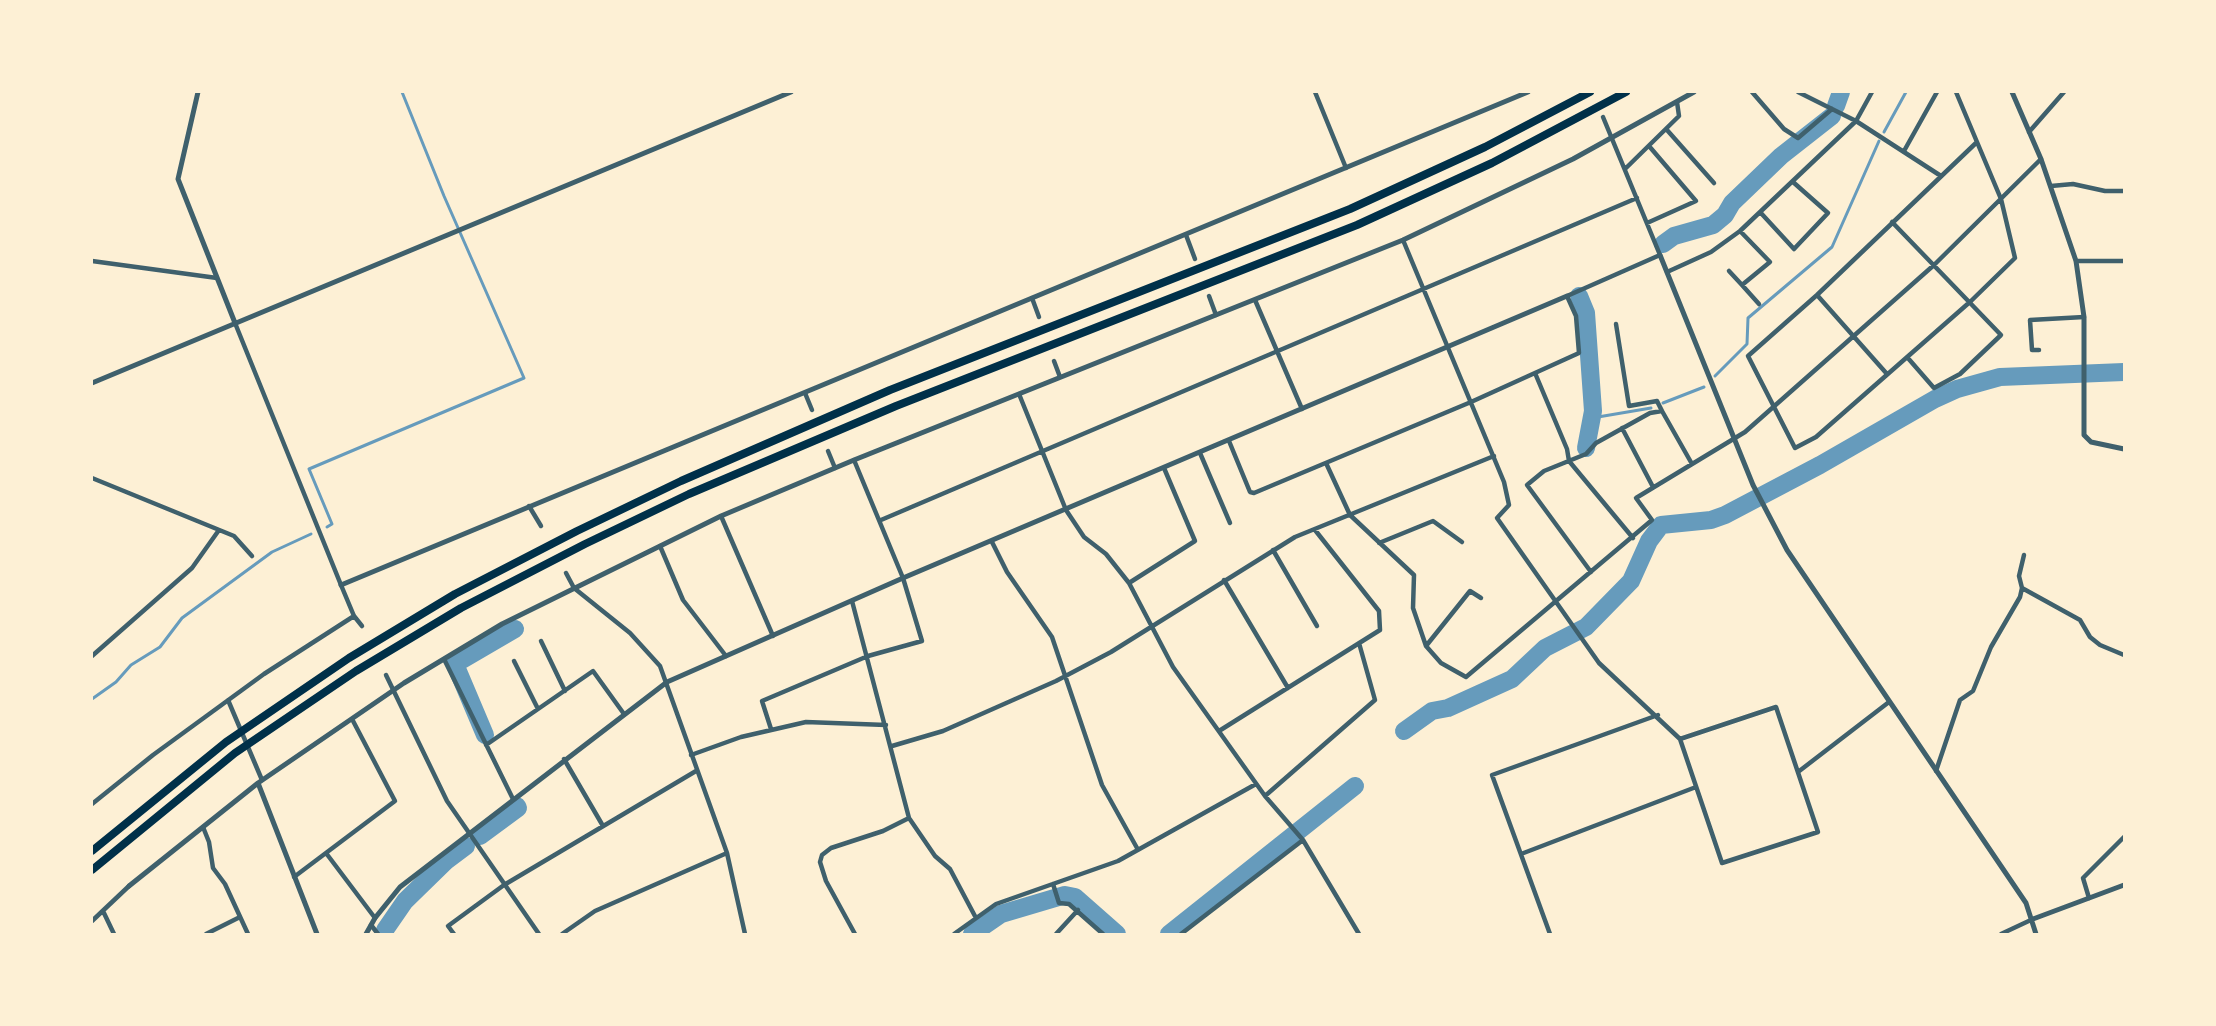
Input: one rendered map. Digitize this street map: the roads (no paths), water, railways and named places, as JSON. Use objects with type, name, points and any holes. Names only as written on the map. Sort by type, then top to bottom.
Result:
[{"type":"highway","points":[[92,850],[226,742],[349,658],[455,594],[577,531],[681,481],[890,390],[1350,208],[1485,147],[1590,92]]},
{"type":"highway","points":[[92,870],[262,733],[461,608],[585,544],[689,494],[896,406],[1358,225],[1492,163],[1626,92]]},
{"type":"street","points":[[198,92],[178,179],[341,585],[354,616],[362,626]]},
{"type":"street","points":[[92,382],[791,92]]},
{"type":"street","points":[[1315,92],[1346,168]]},
{"type":"street","points":[[341,585],[1528,92]]},
{"type":"street","points":[[92,921],[129,886],[260,782],[392,691],[502,624],[721,516],[854,460],[1404,240],[1574,159],[1694,92]]},
{"type":"street","points":[[1752,92],[1784,129],[1798,138],[1832,109]]},
{"type":"street","points":[[1798,92],[1856,121],[1941,176]]},
{"type":"street","points":[[1667,272],[1710,252],[1740,231],[1856,121],[1872,92]]},
{"type":"street","points":[[1904,151],[1937,92]]},
{"type":"street","points":[[1956,92],[2001,199],[2015,258],[1971,301],[1816,437],[1795,448],[1748,356],[1817,295],[1977,142]]},
{"type":"street","points":[[2012,92],[2041,159],[2076,261],[2084,316],[2084,429],[2086,439],[2124,449]]},
{"type":"street","points":[[2029,132],[2064,92]]},
{"type":"street","points":[[1625,169],[1679,116],[1677,102]]},
{"type":"street","points":[[1603,117],[1733,438],[1753,485],[1787,550],[2026,903],[2036,934]]},
{"type":"street","points":[[1667,130],[1714,183]]},
{"type":"street","points":[[1647,223],[1696,201],[1650,146]]},
{"type":"street","points":[[1326,463],[1350,515],[1414,575],[1413,608],[1426,646],[1441,663],[1466,677],[1652,520],[1636,498],[1745,432],[1934,265],[2041,159]]},
{"type":"street","points":[[1760,213],[1794,249],[1828,213],[1793,182]]},
{"type":"street","points":[[2051,186],[2073,184],[2105,191],[2124,191]]},
{"type":"street","points":[[880,520],[1637,198]]},
{"type":"street","points":[[1892,222],[1971,301],[2001,335],[1960,374],[1934,388],[1907,357]]},
{"type":"street","points":[[1740,231],[1770,262],[1742,285]]},
{"type":"street","points":[[1186,235],[1195,259]]},
{"type":"street","points":[[1404,240],[1504,482],[1509,505],[1497,518],[1555,602],[1582,635],[1599,663],[1658,715],[1680,739],[1722,863],[1818,832],[1776,707],[1680,739]]},
{"type":"street","points":[[366,934],[375,918],[400,886],[667,681],[1660,255]]},
{"type":"street","points":[[92,261],[217,278]]},
{"type":"street","points":[[2076,261],[2124,261]]},
{"type":"street","points":[[1729,271],[1759,304]]},
{"type":"street","points":[[1817,295],[1887,374]]},
{"type":"street","points":[[1209,296],[1216,315]]},
{"type":"street","points":[[1229,441],[1250,492],[1326,463],[1471,402],[1579,353],[1576,316],[1568,296]]},
{"type":"street","points":[[1032,298],[1039,317]]},
{"type":"street","points":[[1255,300],[1302,409]]},
{"type":"street","points":[[2039,350],[2032,350],[2030,320],[2084,316]]},
{"type":"street","points":[[1616,324],[1629,406],[1657,401],[1692,464]]},
{"type":"street","points":[[1054,361],[1060,377]]},
{"type":"street","points":[[1535,373],[1567,449],[1569,461],[1633,538]]},
{"type":"street","points":[[805,393],[812,410]]},
{"type":"street","points":[[1019,394],[1066,510],[1084,537],[1106,554],[1129,582],[1173,667],[1256,784],[1302,839],[1359,934]]},
{"type":"street","points":[[1591,572],[1527,485],[1544,471],[1586,454],[1596,443],[1622,428],[1650,413],[1662,411]]},
{"type":"street","points":[[1622,428],[1653,487]]},
{"type":"street","points":[[828,451],[835,468]]},
{"type":"street","points":[[1200,453],[1230,524]]},
{"type":"street","points":[[892,747],[943,731],[1066,675],[1152,627],[1294,537],[1494,456]]},
{"type":"street","points":[[771,729],[762,701],[868,656],[922,641],[903,578],[854,460]]},
{"type":"street","points":[[1129,582],[1195,541],[1164,468]]},
{"type":"street","points":[[92,478],[234,536],[252,556]]},
{"type":"street","points":[[530,507],[541,526]]},
{"type":"street","points":[[721,516],[773,636]]},
{"type":"street","points":[[1379,543],[1433,521],[1462,542]]},
{"type":"street","points":[[92,656],[192,568],[219,530]]},
{"type":"street","points":[[1219,731],[1380,630],[1379,610],[1315,530]]},
{"type":"street","points":[[992,542],[1008,572],[1052,637],[1102,785],[1137,848]]},
{"type":"street","points":[[660,546],[683,600],[726,656]]},
{"type":"street","points":[[1273,550],[1317,626]]},
{"type":"street","points":[[1936,771],[1960,700],[1973,691],[1991,647],[2020,597],[2022,588],[2019,576],[2024,555]]},
{"type":"street","points":[[566,573],[574,588],[630,633],[660,666],[727,853],[745,934]]},
{"type":"street","points":[[1224,580],[1288,688]]},
{"type":"street","points":[[2022,588],[2080,620],[2090,638],[2124,655]]},
{"type":"street","points":[[1426,646],[1470,591],[1481,598]]},
{"type":"street","points":[[852,601],[909,818],[935,856],[950,869],[976,918]]},
{"type":"street","points":[[92,804],[153,754],[228,700],[354,616]]},
{"type":"street","points":[[541,640],[565,691]]},
{"type":"street","points":[[1265,796],[1375,700],[1359,643]]},
{"type":"street","points":[[444,659],[513,799]]},
{"type":"street","points":[[514,661],[538,709]]},
{"type":"street","points":[[486,745],[593,671],[624,714]]},
{"type":"street","points":[[386,675],[447,801],[539,934]]},
{"type":"street","points":[[228,700],[317,934]]},
{"type":"street","points":[[1798,772],[1889,702]]},
{"type":"street","points":[[1550,934],[1492,775],[1658,715]]},
{"type":"street","points":[[294,877],[395,801],[352,719]]},
{"type":"street","points":[[691,756],[771,729],[806,722],[886,725]]},
{"type":"street","points":[[564,759],[603,826]]},
{"type":"street","points":[[454,934],[448,926],[504,885],[696,771]]},
{"type":"street","points":[[954,934],[996,904],[1118,861],[1137,848],[1256,784]]},
{"type":"street","points":[[1521,854],[1696,787]]},
{"type":"street","points":[[855,934],[826,880],[820,862],[822,855],[831,848],[883,831],[909,818]]},
{"type":"street","points":[[203,827],[209,842],[213,868],[225,884],[238,918],[248,934]]},
{"type":"street","points":[[2089,898],[2084,878],[2124,837]]},
{"type":"street","points":[[1181,934],[1302,839]]},
{"type":"street","points":[[326,853],[375,918]]},
{"type":"street","points":[[561,934],[595,911],[727,853]]},
{"type":"street","points":[[1053,884],[1059,903],[1069,904],[1078,910],[1103,934]]},
{"type":"street","points":[[2001,934],[2033,919],[2124,885]]},
{"type":"street","points":[[103,910],[114,934]]},
{"type":"street","points":[[1056,934],[1078,910]]},
{"type":"street","points":[[206,934],[238,918]]},
{"type":"street","points":[[371,925],[378,934]]},
{"type":"waterway","points":[[327,527],[332,524],[309,469],[524,378],[444,196],[402,92]]},
{"type":"waterway","points":[[1836,106],[1841,92]]},
{"type":"waterway","points":[[1884,132],[1906,92]]},
{"type":"waterway","points":[[1663,244],[1674,236],[1713,225],[1725,215],[1732,203],[1781,156],[1832,116]]},
{"type":"waterway","points":[[1715,376],[1747,344],[1748,318],[1832,247],[1879,141]]},
{"type":"waterway","points":[[1579,296],[1586,313],[1593,411],[1586,448]]},
{"type":"waterway","points":[[1404,731],[1432,711],[1448,708],[1512,679],[1545,648],[1586,627],[1631,581],[1649,541],[1661,525],[1711,520],[1725,515],[1957,389],[2000,377],[2124,372]]},
{"type":"waterway","points":[[1663,403],[1704,387]]},
{"type":"waterway","points":[[1592,418],[1651,408]]},
{"type":"waterway","points":[[92,699],[116,682],[131,665],[160,647],[182,618],[272,552],[311,534]]},
{"type":"waterway","points":[[485,735],[455,664],[515,629]]},
{"type":"waterway","points":[[1169,934],[1355,786]]},
{"type":"waterway","points":[[480,836],[518,808],[517,806]]},
{"type":"waterway","points":[[385,930],[405,901],[446,861],[466,846]]},
{"type":"waterway","points":[[972,934],[1001,914],[1065,895],[1075,897],[1117,934]]}]
